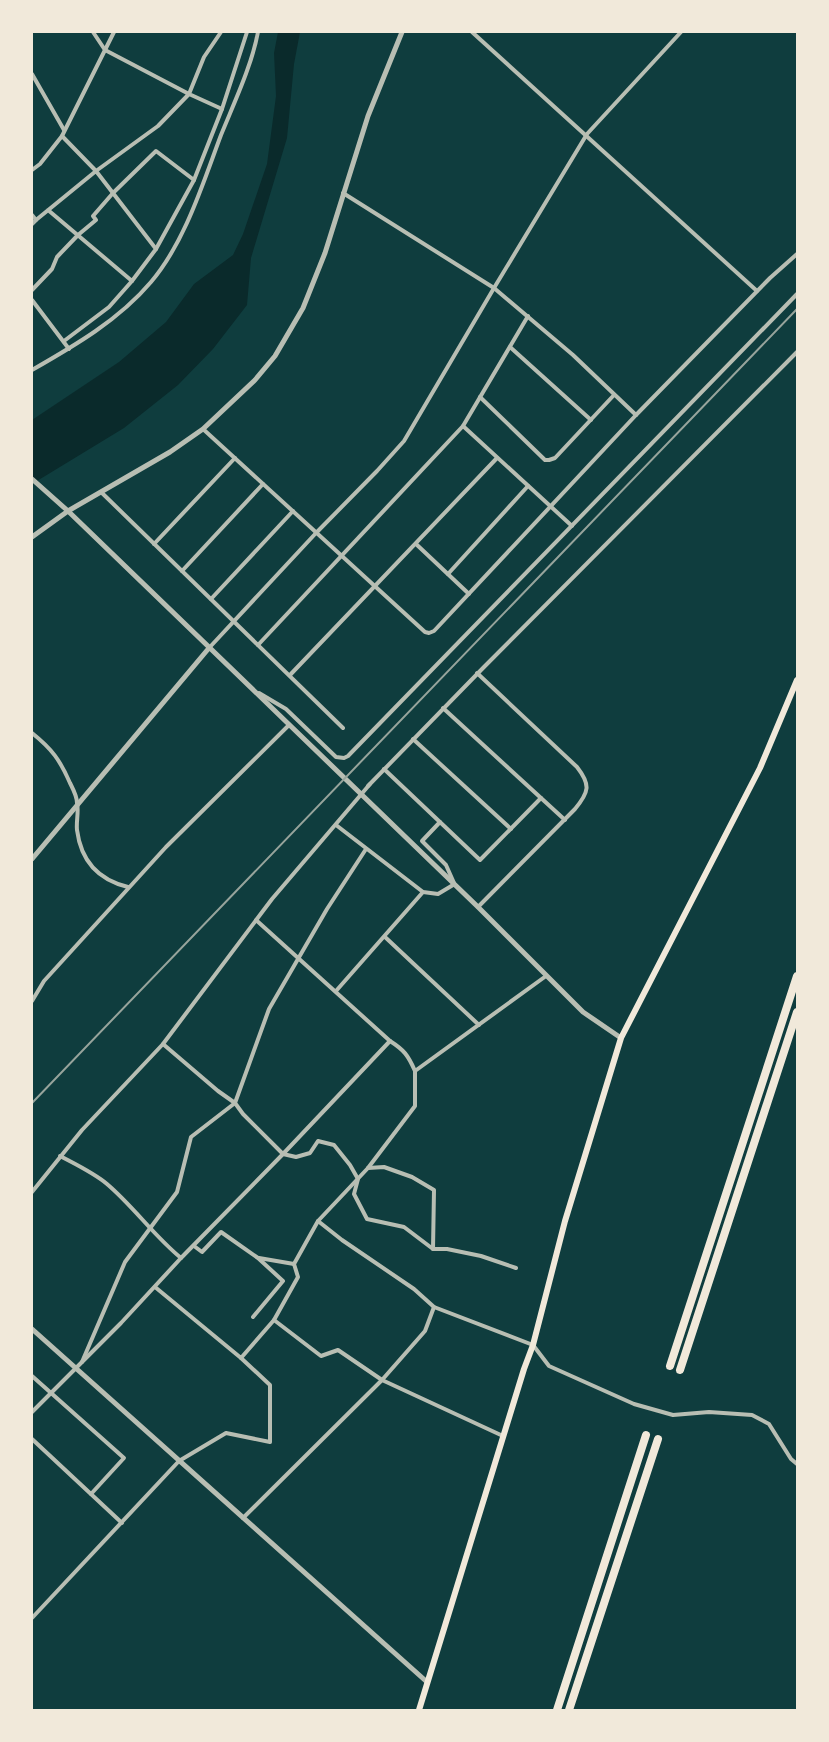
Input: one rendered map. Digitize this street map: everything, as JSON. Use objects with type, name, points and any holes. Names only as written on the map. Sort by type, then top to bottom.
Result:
[{"type":"highway","points":[[670,1366],[797,976]]},
{"type":"highway","points":[[680,1370],[797,1012]]},
{"type":"highway","points":[[557,1710],[646,1435]]},
{"type":"highway","points":[[569,1710],[658,1438]]},
{"type":"main road","points":[[419,1710],[503,1436],[533,1345],[565,1221],[621,1038],[760,768],[797,680]]},
{"type":"street","points":[[93,32],[105,50],[189,94],[222,109]]},
{"type":"street","points":[[32,170],[40,164],[62,136],[114,32]]},
{"type":"street","points":[[32,224],[96,171],[158,126],[189,94],[204,57],[221,32]]},
{"type":"street","points":[[64,341],[110,308],[156,249],[194,180],[222,109],[247,32]]},
{"type":"street","points":[[32,370],[69,349],[121,310],[142,291],[161,268],[175,246],[206,174],[242,82],[258,32]]},
{"type":"street","points":[[32,537],[67,510],[170,452],[203,429],[255,380],[275,356],[303,308],[325,253],[368,116],[402,32]]},
{"type":"street","points":[[472,32],[757,291]]},
{"type":"street","points":[[32,859],[209,648],[316,533],[404,442],[494,288],[586,136],[681,32]]},
{"type":"street","points":[[32,74],[64,130]]},
{"type":"street","points":[[62,136],[96,171],[156,249]]},
{"type":"street","points":[[32,290],[52,269],[57,257],[78,235],[96,220],[93,216],[113,193],[156,151],[194,180]]},
{"type":"street","points":[[343,193],[494,288],[573,355],[636,415]]},
{"type":"street","points":[[48,210],[132,281]]},
{"type":"street","points":[[32,215],[36,220]]},
{"type":"street","points":[[203,429],[375,587],[425,632],[429,633],[434,631],[636,415],[757,291],[786,262],[797,254]]},
{"type":"street","points":[[252,689],[286,709],[336,757],[344,758],[348,756],[797,294]]},
{"type":"street","points":[[32,300],[69,349]]},
{"type":"street","points":[[258,645],[463,426],[528,316]]},
{"type":"street","points":[[510,347],[590,420]]},
{"type":"street","points":[[32,1192],[60,1156],[162,1044],[256,920],[369,785],[477,673],[797,352]]},
{"type":"street","points":[[480,398],[545,460],[549,460],[555,458],[614,395]]},
{"type":"street","points":[[463,426],[528,486],[551,505],[572,526]]},
{"type":"street","points":[[154,544],[235,458]]},
{"type":"street","points":[[290,675],[497,458]]},
{"type":"street","points":[[32,479],[67,510],[454,886],[478,907],[583,1012],[621,1038]]},
{"type":"street","points":[[182,571],[263,484]]},
{"type":"street","points":[[448,574],[528,486]]},
{"type":"street","points":[[101,492],[343,728]]},
{"type":"street","points":[[212,599],[293,511]]},
{"type":"street","points":[[416,544],[469,594]]},
{"type":"street","points":[[477,673],[577,767],[585,777],[588,789],[583,800],[565,820],[478,907]]},
{"type":"street","points":[[443,708],[565,820]]},
{"type":"street","points":[[32,1001],[44,981],[128,887],[166,847],[289,725]]},
{"type":"street","points":[[32,733],[47,745],[56,756],[73,789],[78,803],[77,830],[81,848],[86,858],[107,880],[128,887]]},
{"type":"street","points":[[413,739],[511,829]]},
{"type":"street","points":[[384,769],[480,860],[541,798]]},
{"type":"street","points":[[440,822],[422,841],[446,865],[454,886]]},
{"type":"street","points":[[337,824],[366,849],[423,892],[438,894],[454,886]]},
{"type":"street","points":[[78,1366],[125,1262],[176,1192],[191,1137],[234,1103],[269,1010],[298,958],[366,849]]},
{"type":"street","points":[[336,991],[423,892]]},
{"type":"street","points":[[241,1358],[274,1320],[298,1277],[294,1264],[318,1221],[368,1168],[416,1106],[414,1071],[408,1057],[402,1050],[390,1041],[256,920]]},
{"type":"street","points":[[385,937],[478,1025]]},
{"type":"street","points":[[414,1071],[546,976]]},
{"type":"street","points":[[32,1412],[155,1287],[181,1258],[283,1154],[390,1041]]},
{"type":"street","points":[[162,1044],[218,1092],[234,1103],[283,1154],[296,1157],[310,1153],[318,1141],[334,1145],[350,1165],[358,1179],[354,1194],[367,1219],[404,1227],[433,1249],[447,1249],[481,1256],[516,1268]]},
{"type":"street","points":[[60,1156],[106,1184],[151,1228],[160,1239],[181,1258]]},
{"type":"street","points":[[368,1168],[384,1167],[412,1177],[434,1190],[433,1249]]},
{"type":"street","points":[[318,1221],[342,1240],[414,1289],[434,1307],[533,1345],[549,1366],[634,1404],[673,1415],[709,1412],[752,1415],[769,1424],[791,1458],[797,1464]]},
{"type":"street","points":[[194,1246],[202,1252],[221,1232],[258,1258],[283,1280],[253,1317]]},
{"type":"street","points":[[258,1258],[294,1264]]},
{"type":"street","points":[[32,1618],[179,1461],[226,1433],[270,1442],[270,1385],[241,1358],[155,1287]]},
{"type":"street","points":[[243,1518],[382,1380],[425,1331],[434,1307]]},
{"type":"street","points":[[274,1320],[321,1356],[338,1350],[382,1380],[503,1436]]},
{"type":"street","points":[[32,1329],[78,1366],[179,1461],[427,1682]]},
{"type":"street","points":[[32,1376],[124,1458],[91,1494]]},
{"type":"street","points":[[32,1439],[122,1522]]},
{"type":"water","points":[[278,32],[300,32],[294,64],[287,138],[251,258],[247,305],[213,349],[178,385],[124,428],[32,484],[32,420],[119,362],[166,322],[194,284],[233,255],[243,234],[267,164],[276,96],[274,53]]},
{"type":"railway","points":[[32,1103],[797,309]]}]
